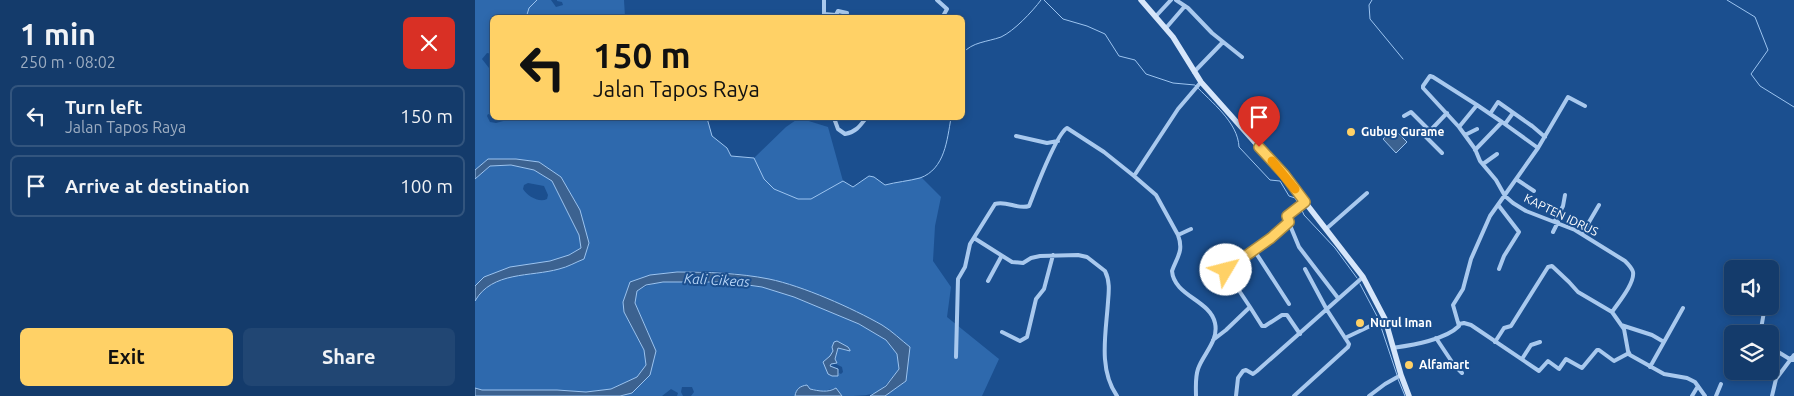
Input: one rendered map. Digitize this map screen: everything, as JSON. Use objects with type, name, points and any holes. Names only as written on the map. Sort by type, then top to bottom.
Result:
[{"type":"main road","points":[[1141,0],[1166,28],[1194,72],[1199,84],[1284,174],[1304,204],[1363,277],[1385,319],[1399,376],[1409,396]]},
{"type":"street","points":[[824,0],[824,15]]},
{"type":"street","points":[[937,0],[947,9],[944,15]]},
{"type":"street","points":[[1156,16],[1171,0]]},
{"type":"street","points":[[1176,0],[1242,57]]},
{"type":"street","points":[[1166,28],[1185,6]]},
{"type":"street","points":[[836,15],[838,11],[847,12]]},
{"type":"street","points":[[1194,72],[1223,42]]},
{"type":"street","points":[[1505,196],[1459,127],[1423,87],[1430,76],[1504,123],[1538,148]]},
{"type":"street","points":[[1135,176],[1178,109],[1199,84]]},
{"type":"street","points":[[1393,348],[1436,338],[1458,328],[1459,324],[1453,305],[1463,289],[1471,259],[1490,216],[1499,206],[1538,148],[1568,97],[1585,106]]},
{"type":"street","points":[[1490,114],[1498,102],[1532,126]]},
{"type":"street","points":[[1459,127],[1477,105]]},
{"type":"street","points":[[1404,116],[1411,112],[1429,130]]},
{"type":"street","points":[[1442,154],[1425,136],[1447,113]]},
{"type":"street","points":[[1475,150],[1513,113],[1525,120],[1545,137]]},
{"type":"street","points":[[835,120],[838,129],[845,134],[852,133],[858,129],[865,120]]},
{"type":"street","points":[[956,357],[958,283],[959,276],[965,267],[967,250],[996,204],[1029,206],[1057,141],[1064,128],[1068,128],[1104,152],[1156,195],[1178,235],[1180,241],[1179,257],[1173,268],[1173,276],[1191,298],[1209,311],[1215,325],[1213,340],[1197,370],[1196,396]]},
{"type":"street","points":[[1465,135],[1477,129]]},
{"type":"street","points":[[1016,136],[1047,143],[1057,141]]},
{"type":"street","points":[[1483,164],[1497,154]]},
{"type":"street","points":[[1516,179],[1534,191]]},
{"type":"street","points":[[1326,229],[1367,193]]},
{"type":"street","points":[[1553,232],[1565,195]]},
{"type":"street","name":"KAPTEN IDRUS","points":[[1505,196],[1526,211],[1582,234],[1625,262],[1633,270],[1631,283],[1612,312]]},
{"type":"street","points":[[1304,204],[1287,217],[1299,247],[1338,298]]},
{"type":"street","points":[[1582,234],[1599,205]]},
{"type":"street","points":[[1499,206],[1519,232],[1504,256],[1499,269]]},
{"type":"street","points":[[1289,222],[1271,238],[1227,269],[1226,272],[1262,326],[1282,315],[1287,315],[1300,334]]},
{"type":"street","points":[[1178,235],[1191,230]]},
{"type":"street","points":[[974,238],[1001,257],[1012,262],[1021,263],[1035,257],[1053,255],[1077,255],[1087,257],[1105,271],[1109,287],[1105,369],[1117,396]]},
{"type":"street","points":[[1254,250],[1289,304]]},
{"type":"street","points":[[1002,332],[1020,341],[1027,337],[1035,299],[1044,289],[1053,255]]},
{"type":"street","points":[[988,281],[1001,257]]},
{"type":"street","points":[[1495,342],[1504,328],[1511,326],[1549,266],[1555,268],[1577,292],[1612,312],[1624,329],[1629,353],[1664,374],[1687,378],[1695,382],[1705,396]]},
{"type":"street","points":[[1294,396],[1348,347],[1348,342],[1327,310],[1305,269]]},
{"type":"street","points":[[1233,283],[1250,272]]},
{"type":"street","points":[[1208,286],[1230,277]]},
{"type":"street","points":[[1236,396],[1238,378],[1243,371],[1246,370],[1253,374],[1257,371],[1363,277]]},
{"type":"street","points":[[1213,340],[1250,307]]},
{"type":"street","points":[[1650,367],[1683,308]]},
{"type":"street","points":[[1345,338],[1385,319]]},
{"type":"street","points":[[1459,324],[1471,325],[1539,371],[1547,361],[1559,369],[1566,358],[1582,368],[1597,350],[1614,361],[1629,353]]},
{"type":"street","points":[[1621,324],[1651,334],[1664,342]]},
{"type":"street","points":[[1436,338],[1454,365],[1463,373]]},
{"type":"street","points":[[1522,359],[1531,345],[1540,342]]},
{"type":"street","points":[[1779,352],[1793,359]]},
{"type":"street","points":[[1772,396],[1776,379],[1793,359],[1794,355]]},
{"type":"street","points":[[1369,396],[1399,376]]},
{"type":"street","points":[[1716,396],[1721,384]]},
{"type":"street","points":[[1692,396],[1698,386]]},
{"type":"shaded area","points":[[475,0],[551,0],[556,7],[563,5],[562,2],[557,0],[624,0],[625,15],[490,15],[490,54],[487,53],[482,59],[490,69],[490,114],[487,116],[490,122],[496,123],[507,120],[708,120],[712,136],[727,148],[731,156],[754,158],[786,127],[796,120],[805,120],[828,127],[843,181],[853,187],[869,176],[874,177],[885,185],[921,177],[941,197],[935,226],[933,261],[951,287],[947,317],[999,359],[982,396],[885,396],[906,381],[910,347],[856,313],[814,294],[763,278],[708,271],[681,272],[655,275],[630,282],[623,302],[624,312],[644,350],[646,365],[637,377],[611,389],[586,392],[482,390],[475,388],[475,301],[482,291],[491,284],[501,280],[559,269],[584,259],[580,210],[561,177],[539,162],[516,159],[488,159],[475,170]]},
{"type":"shaded area","points":[[511,165],[534,170],[552,181],[579,235],[581,248],[569,255],[550,261],[510,268],[484,277],[475,286],[475,179],[490,166]],"holes":[[[528,183],[544,186],[548,195],[547,199],[544,200],[533,198],[523,189],[524,185]]]},
{"type":"shaded area","points":[[687,281],[727,282],[762,287],[794,297],[859,324],[886,340],[897,354],[899,369],[886,385],[875,393],[862,396],[842,396],[836,388],[824,391],[810,389],[796,392],[795,396],[691,396],[694,392],[692,387],[682,387],[681,392],[683,396],[677,396],[678,393],[671,389],[662,396],[620,396],[632,393],[650,375],[649,334],[635,303],[637,291],[657,283]],"holes":[[[839,343],[848,351],[838,348],[835,359],[836,364],[842,367],[843,372],[839,373],[838,376],[828,374],[829,361]]]},
{"type":"water","points":[[1394,129],[1407,142],[1396,153],[1383,139]]},
{"type":"water","points":[[488,159],[516,159],[539,162],[561,177],[580,210],[589,243],[584,259],[559,269],[513,277],[491,284],[482,291],[475,301],[475,286],[484,277],[510,267],[550,261],[569,255],[581,248],[579,235],[552,181],[534,170],[511,165],[490,166],[475,179],[475,170]]},
{"type":"water","name":"Kali Cikeas","points":[[677,272],[746,275],[782,282],[827,298],[870,318],[886,327],[910,347],[906,381],[885,396],[870,396],[886,386],[899,369],[897,354],[886,340],[859,324],[794,297],[762,287],[727,282],[663,282],[646,285],[637,291],[635,303],[656,351],[650,375],[632,393],[620,396],[475,396],[475,388],[482,390],[586,392],[611,389],[637,377],[646,365],[644,350],[624,312],[623,302],[630,282],[650,275]]},
{"type":"water","points":[[837,341],[848,347],[850,351],[838,348],[835,359],[837,363],[830,366],[838,369],[838,376],[832,376],[828,374],[823,362],[830,356],[833,351],[834,342]]},
{"type":"water","points":[[807,385],[810,389],[820,391],[830,391],[836,388],[842,396],[795,396],[799,388]]},
{"type":"waterway","points":[[527,15],[529,8],[537,0]]},
{"type":"waterway","points":[[965,51],[975,44],[1006,34],[1023,21],[1041,0]]},
{"type":"waterway","points":[[1044,0],[1063,19],[1105,34],[1119,56],[1135,60],[1146,74],[1173,83],[1195,85],[1216,105],[1229,121],[1234,129],[1239,147],[1270,180],[1280,181],[1289,196],[1295,198],[1299,205]]},
{"type":"waterway","points":[[1372,0],[1369,5],[1370,19],[1403,59]]},
{"type":"waterway","points":[[1727,0],[1755,17],[1768,50],[1751,74],[1760,86],[1794,107]]},
{"type":"waterway","points":[[708,120],[712,136],[727,148],[731,156],[754,158],[764,179],[774,189],[798,199],[811,199],[843,181],[853,187],[869,176],[874,177],[885,185],[920,178],[928,174],[940,161],[951,120]]},
{"type":"waterway","points":[[1301,208],[1304,215],[1335,248],[1357,278]]},
{"type":"waterway","points":[[1360,284],[1378,318]]},
{"type":"waterway","points":[[1380,324],[1397,375]]},
{"type":"waterway","points":[[1398,379],[1405,396]]},
{"type":"slow traffic","points":[[1272,161],[1295,189]]},
{"type":"place","name":"Gubug Gurame","points":[[1351,132]]},
{"type":"place","name":"Nurul Iman","points":[[1360,323]]},
{"type":"place","name":"Alfamart","points":[[1409,365]]},
{"type":"route","points":[[1226,270],[1271,238],[1289,222],[1287,216],[1305,202],[1284,174],[1259,147]]}]
